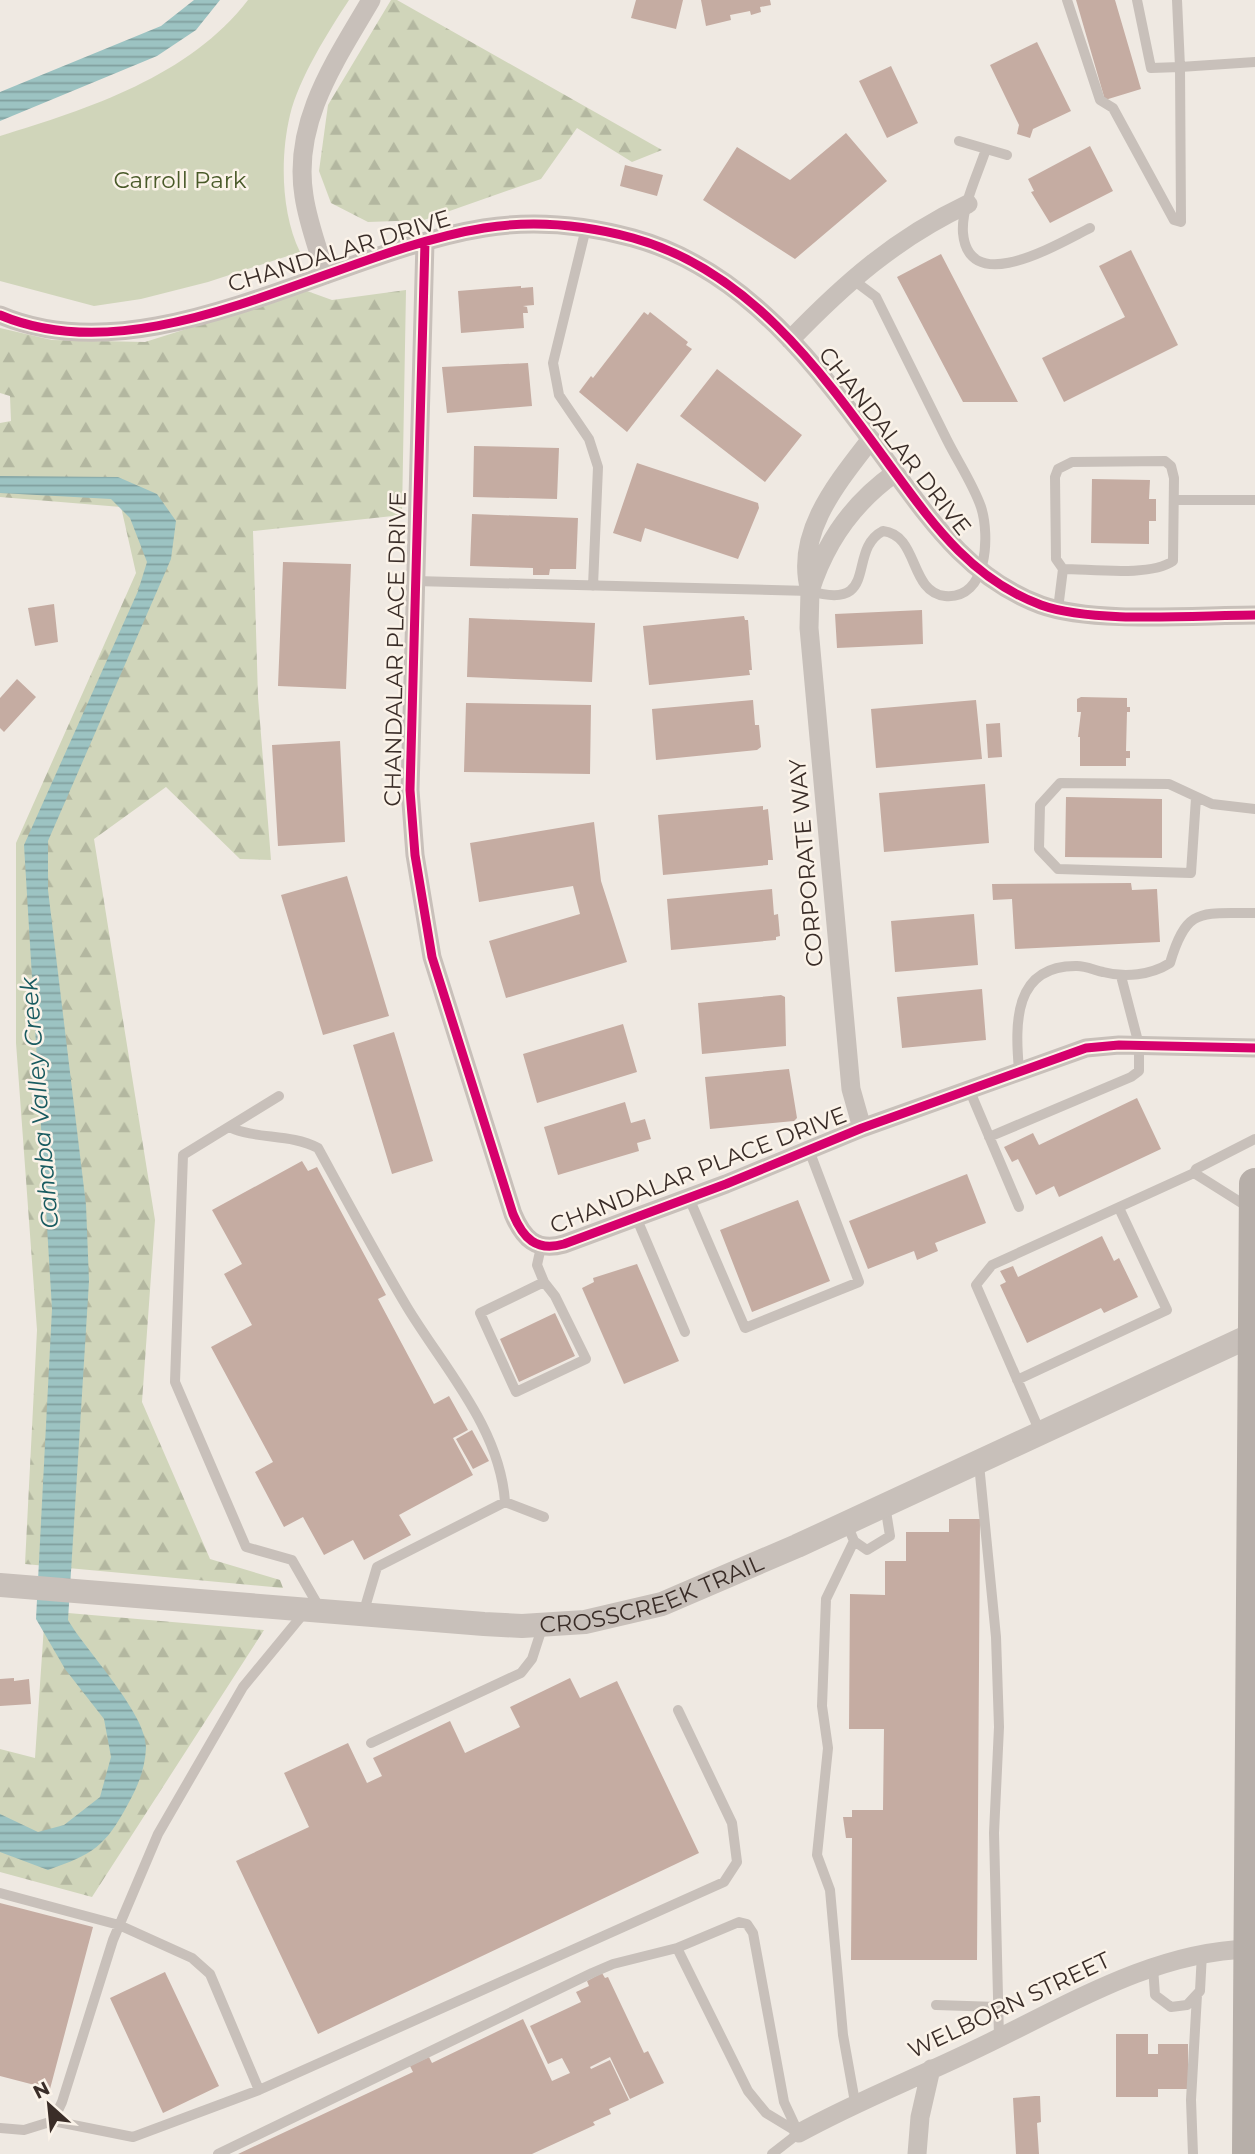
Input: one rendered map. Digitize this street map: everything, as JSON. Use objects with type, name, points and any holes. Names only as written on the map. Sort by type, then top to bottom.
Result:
[{"type":"main road","points":[[1248,2154],[1252,1949],[1255,1184]]},
{"type":"street","points":[[326,275],[303,194],[307,129],[312,107],[327,76],[371,0]]},
{"type":"street","points":[[790,340],[852,279],[917,230],[968,204]]},
{"type":"street","name":"CHANDALAR DRIVE","points":[[0,315],[19,323],[61,332],[115,333],[168,323],[425,242],[511,225],[586,228],[643,241],[684,257],[737,290],[790,340],[871,439],[943,537],[981,573],[1015,594],[1059,609],[1132,615],[1255,615]]},
{"type":"street","name":"CHANDALAR PLACE DRIVE","points":[[425,242],[410,790],[426,930],[513,1214],[525,1236],[541,1247],[564,1244],[689,1198],[862,1128],[1086,1048],[1139,1045],[1255,1048]]},
{"type":"street","name":"CORPORATE WAY","points":[[862,1128],[851,1089],[805,558],[813,527],[849,467],[871,439]]},
{"type":"street","name":"CORPORATE WAY","points":[[810,592],[816,572],[839,528],[860,502],[895,473]]},
{"type":"street","name":"CROSSCREEK TRAIL","points":[[4,1585],[484,1624],[543,1625],[585,1622],[662,1604],[850,1532],[885,1504],[1254,1334]]},
{"type":"street","name":"WELBORN STREET","points":[[799,2133],[855,2102],[1153,1967],[1202,1952],[1252,1949]]},
{"type":"street","points":[[917,2154],[920,2117],[931,2069]]},
{"type":"lane","points":[[1067,0],[1100,100],[1113,108],[1152,185],[1174,220],[1181,222],[1177,0]]},
{"type":"lane","points":[[1137,0],[1151,68],[1255,62]]},
{"type":"lane","points":[[959,141],[1007,155]]},
{"type":"lane","points":[[986,149],[968,204],[963,231],[966,245],[975,257],[993,265],[1013,263],[1090,228]]},
{"type":"lane","points":[[586,228],[553,363],[559,395],[589,439],[598,467],[593,586]]},
{"type":"lane","points":[[415,581],[810,592],[829,597],[842,595],[854,587],[862,574],[866,545],[883,531],[893,532],[906,545],[924,583],[932,591],[943,596],[957,595],[968,588],[981,573],[985,552],[981,508],[876,297],[852,279]]},
{"type":"lane","points":[[1059,609],[1063,569],[1056,559],[1055,477],[1063,465],[1165,461],[1171,466],[1175,500],[1173,561],[1165,566],[1063,569]]},
{"type":"lane","points":[[1175,500],[1255,500]]},
{"type":"lane","points":[[1196,798],[1191,873],[1058,869],[1039,849],[1040,805],[1060,783],[1169,784],[1212,804],[1255,809]]},
{"type":"lane","points":[[1019,1070],[1016,1029],[1027,986],[1035,978],[1075,965],[1121,976],[1162,968],[1171,963],[1181,932],[1191,919],[1199,914],[1255,913]]},
{"type":"lane","points":[[989,1137],[1131,1077],[1139,1071],[1139,1045],[1121,976]]},
{"type":"lane","points":[[969,1088],[1018,1207]]},
{"type":"lane","points":[[53,2121],[62,2102],[119,1925],[158,1834],[243,1688],[313,1610],[292,1560],[246,1547],[175,1382],[183,1155],[279,1096]]},
{"type":"lane","points":[[229,1127],[245,1134],[300,1139],[318,1148],[407,1307],[452,1373],[490,1440],[503,1472],[505,1502]]},
{"type":"lane","points":[[1040,1432],[976,1285],[992,1265],[1194,1173],[1196,1169],[1255,1139]]},
{"type":"lane","points":[[689,1198],[745,1328],[859,1282],[809,1150]]},
{"type":"lane","points":[[1194,1173],[1255,1212]]},
{"type":"lane","points":[[1017,1380],[1167,1310],[1119,1208]]},
{"type":"lane","points":[[636,1217],[685,1332]]},
{"type":"lane","points":[[541,1247],[537,1265],[586,1359],[516,1392],[480,1313],[544,1282]]},
{"type":"lane","points":[[979,1460],[996,1637],[999,1727],[994,1833],[999,2038]]},
{"type":"lane","points":[[363,1614],[377,1567],[505,1502],[544,1517]]},
{"type":"lane","points":[[855,2102],[843,2035],[830,1890],[817,1856],[828,1748],[822,1706],[826,1599],[850,1532],[867,1550],[890,1536],[885,1504]]},
{"type":"lane","points":[[371,1743],[521,1673],[532,1659],[543,1625]]},
{"type":"lane","points":[[0,2128],[24,2130],[53,2121],[133,2137],[260,2090],[724,1882],[737,1862],[732,1824],[678,1710]]},
{"type":"lane","points":[[0,1893],[119,1925],[192,1958],[210,1974],[260,2090]]},
{"type":"lane","points":[[218,2154],[592,1973],[613,1964],[677,1948],[739,1922],[747,1924],[753,1933],[783,2102],[799,2133]]},
{"type":"lane","points":[[677,1948],[748,2091],[766,2113],[799,2133]]},
{"type":"lane","points":[[1153,1967],[1155,1995],[1171,2007],[1187,2005],[1200,1991],[1202,1952]]},
{"type":"lane","points":[[1193,2154],[1191,2100],[1197,1995]]},
{"type":"lane","points":[[936,2005],[998,2007]]},
{"type":"lane","points":[[772,2154],[799,2133]]},
{"type":"green space","name":"Carroll Park","points":[[248,0],[349,0],[307,71],[290,115],[284,185],[289,220],[300,252],[208,282],[141,299],[94,306],[0,281],[0,136],[102,101],[167,69],[197,50],[224,27]]},
{"type":"green space","points":[[391,0],[397,0],[662,150],[632,162],[577,128],[541,179],[424,220],[368,222],[331,203],[319,171],[328,105]]},
{"type":"green space","points":[[406,290],[402,515],[253,531],[258,697],[271,860],[240,859],[166,787],[94,839],[155,1220],[142,1402],[210,1559],[280,1580],[283,1588],[25,1564],[37,1330],[16,1043],[16,843],[136,573],[121,507],[0,497],[0,423],[11,421],[10,396],[0,393],[0,328],[52,340],[145,342],[307,291],[332,300]]},
{"type":"green space","points":[[45,1611],[264,1630],[92,1897],[0,1872],[0,1749],[35,1758]]},
{"type":"water","points":[[194,0],[220,0],[196,30],[157,56],[0,121],[0,92],[161,26]]},
{"type":"water","points":[[0,476],[118,477],[157,494],[176,521],[171,559],[48,841],[48,890],[86,1205],[89,1281],[68,1620],[127,1701],[144,1734],[146,1748],[138,1784],[104,1840],[76,1859],[48,1870],[0,1852],[0,1814],[38,1832],[64,1825],[100,1797],[111,1757],[104,1719],[65,1669],[36,1619],[52,1309],[24,845],[138,591],[147,562],[130,518],[111,499],[0,493]]},
{"type":"building","points":[[636,0],[683,0],[676,29],[631,18]]},
{"type":"building","points":[[701,0],[770,0],[771,5],[760,7],[761,12],[730,15],[731,20],[706,26]]},
{"type":"building","points":[[1076,0],[1115,0],[1141,89],[1105,100]]},
{"type":"building","points":[[1037,42],[1071,111],[1033,129],[1030,138],[1017,134],[1019,125],[990,65]]},
{"type":"building","points":[[891,66],[918,123],[887,138],[859,81]]},
{"type":"building","points":[[846,133],[887,181],[795,259],[703,200],[737,147],[790,180]]},
{"type":"building","points":[[1090,146],[1113,191],[1050,223],[1031,192],[1034,191],[1028,179]]},
{"type":"building","points":[[625,165],[663,175],[657,196],[620,186]]},
{"type":"building","points":[[1131,250],[1178,345],[1064,402],[1042,358],[1125,317],[1099,266]]},
{"type":"building","points":[[941,254],[1018,402],[963,402],[897,277]]},
{"type":"building","points":[[533,287],[534,305],[523,306],[527,307],[528,313],[523,313],[524,328],[461,333],[458,291]]},
{"type":"building","points":[[644,312],[648,315],[650,312],[688,342],[686,345],[692,349],[627,432],[579,392]]},
{"type":"building","points":[[528,363],[532,406],[447,413],[442,367]]},
{"type":"building","points":[[717,369],[802,435],[765,482],[680,416]]},
{"type":"building","points":[[474,446],[559,448],[557,499],[473,497]]},
{"type":"building","points":[[637,463],[758,503],[759,508],[738,559],[645,528],[641,542],[613,533]]},
{"type":"building","points":[[1092,479],[1150,480],[1149,499],[1156,499],[1156,521],[1149,521],[1149,544],[1091,543]]},
{"type":"building","points":[[472,514],[578,518],[576,569],[550,569],[549,575],[533,575],[533,568],[470,566]]},
{"type":"building","points":[[283,562],[351,564],[346,689],[278,686]]},
{"type":"building","points":[[54,604],[58,642],[35,646],[28,608]]},
{"type":"building","points":[[922,610],[923,644],[837,648],[835,614]]},
{"type":"building","points":[[744,616],[745,620],[748,620],[752,670],[749,670],[750,675],[649,685],[643,626]]},
{"type":"building","points":[[469,618],[595,623],[592,682],[467,677]]},
{"type":"building","points":[[17,679],[36,697],[4,732],[0,728],[0,698]]},
{"type":"building","points":[[1127,698],[1130,712],[1127,712],[1126,751],[1130,751],[1130,758],[1126,758],[1126,766],[1080,766],[1078,737],[1081,712],[1077,712],[1077,699]]},
{"type":"building","points":[[753,700],[755,725],[759,725],[761,747],[757,750],[656,760],[652,709]]},
{"type":"building","points":[[976,700],[982,759],[876,768],[871,709]]},
{"type":"building","points":[[466,703],[591,705],[590,774],[464,772]]},
{"type":"building","points":[[1000,723],[1002,757],[988,758],[986,724]]},
{"type":"building","points":[[340,741],[345,842],[278,846],[272,745]]},
{"type":"building","points":[[985,784],[989,843],[884,852],[879,793]]},
{"type":"building","points":[[1066,797],[1162,799],[1162,858],[1065,857]]},
{"type":"building","points":[[763,806],[763,810],[768,809],[773,860],[768,860],[768,865],[663,875],[658,815]]},
{"type":"building","points":[[594,822],[601,881],[627,962],[506,998],[489,941],[580,914],[573,886],[479,902],[470,843]]},
{"type":"building","points":[[347,876],[389,1016],[323,1035],[281,895]]},
{"type":"building","points":[[1131,883],[1132,890],[1157,889],[1160,942],[1015,949],[1012,899],[993,900],[992,884]]},
{"type":"building","points":[[772,889],[774,915],[778,914],[780,936],[776,937],[776,940],[671,950],[667,899]]},
{"type":"building","points":[[974,914],[978,965],[895,972],[891,921]]},
{"type":"building","points":[[982,989],[986,1040],[902,1048],[897,997]]},
{"type":"building","points":[[781,995],[785,997],[786,1046],[702,1054],[698,1003]]},
{"type":"building","points":[[623,1024],[637,1072],[537,1103],[523,1054]]},
{"type":"building","points":[[394,1032],[433,1161],[392,1174],[353,1045]]},
{"type":"building","points":[[789,1069],[797,1118],[794,1121],[710,1129],[705,1077]]},
{"type":"building","points":[[1137,1098],[1161,1149],[1059,1197],[1054,1186],[1036,1195],[1018,1159],[1012,1162],[1004,1147],[1033,1133],[1039,1145]]},
{"type":"building","points":[[625,1102],[631,1123],[645,1119],[651,1139],[637,1143],[639,1151],[558,1175],[544,1127]]},
{"type":"building","points":[[302,1161],[308,1171],[317,1167],[386,1295],[378,1299],[434,1404],[449,1396],[468,1430],[453,1438],[473,1475],[399,1515],[411,1535],[364,1560],[353,1540],[324,1555],[303,1517],[284,1527],[255,1472],[273,1462],[211,1347],[252,1325],[224,1274],[242,1264],[212,1210]]},
{"type":"building","points":[[967,1174],[986,1223],[935,1243],[938,1251],[917,1260],[914,1251],[868,1269],[849,1221]]},
{"type":"building","points":[[798,1200],[830,1281],[752,1312],[720,1230]]},
{"type":"building","points":[[1102,1236],[1114,1261],[1119,1258],[1138,1297],[1104,1313],[1101,1308],[1027,1343],[1000,1285],[1006,1282],[1000,1271],[1013,1266],[1018,1277]]},
{"type":"building","points":[[637,1264],[679,1361],[624,1384],[582,1288],[594,1282],[593,1278]]},
{"type":"building","points":[[555,1313],[575,1356],[519,1382],[500,1339]]},
{"type":"building","points":[[472,1430],[489,1461],[473,1469],[456,1439]]},
{"type":"building","points":[[949,1519],[980,1519],[977,1960],[851,1960],[852,1838],[846,1838],[843,1817],[852,1817],[852,1810],[883,1810],[884,1729],[849,1729],[850,1594],[885,1595],[885,1561],[906,1561],[906,1532],[949,1532]]},
{"type":"building","points":[[14,1678],[14,1681],[29,1679],[31,1704],[0,1706],[0,1679]]},
{"type":"building","points":[[570,1678],[580,1698],[617,1681],[699,1853],[318,2034],[236,1861],[309,1827],[284,1773],[348,1743],[367,1783],[382,1776],[373,1758],[450,1721],[465,1753],[520,1727],[510,1707]]},
{"type":"building","points":[[0,1903],[93,1927],[50,2089],[0,2076]]},
{"type":"building","points":[[165,1972],[219,2086],[163,2113],[110,1998]]},
{"type":"building","points":[[602,1973],[605,1978],[608,1977],[644,2053],[648,2051],[664,2083],[630,2099],[610,2057],[590,2067],[591,2069],[610,2060],[629,2100],[609,2109],[611,2114],[593,2122],[595,2125],[532,2154],[238,2154],[413,2072],[410,2066],[429,2057],[432,2063],[523,2019],[552,2081],[570,2073],[562,2058],[548,2064],[530,2026],[581,2002],[576,1992],[589,1986],[587,1981]]},
{"type":"building","points":[[1116,2034],[1148,2034],[1148,2054],[1158,2054],[1158,2044],[1188,2044],[1188,2089],[1158,2089],[1158,2097],[1116,2097]]},
{"type":"building","points":[[1040,2096],[1041,2122],[1037,2123],[1039,2154],[1016,2154],[1013,2098]]},
{"type":"cycle path","points":[[0,315],[57,330],[117,331],[179,321],[241,304],[426,241],[484,228],[540,224],[578,227],[633,238],[675,253],[713,274],[748,300],[810,362],[938,529],[974,565],[1016,594],[1041,605],[1089,615],[1255,615]]},
{"type":"cycle path","points":[[425,242],[410,790],[415,855],[432,957],[513,1214],[526,1236],[546,1246],[564,1244],[726,1184],[862,1128],[1086,1048],[1119,1045],[1255,1048]]},
{"type":"water label","name":"Cahaba Valley Creek","points":[[39,1103]]}]
